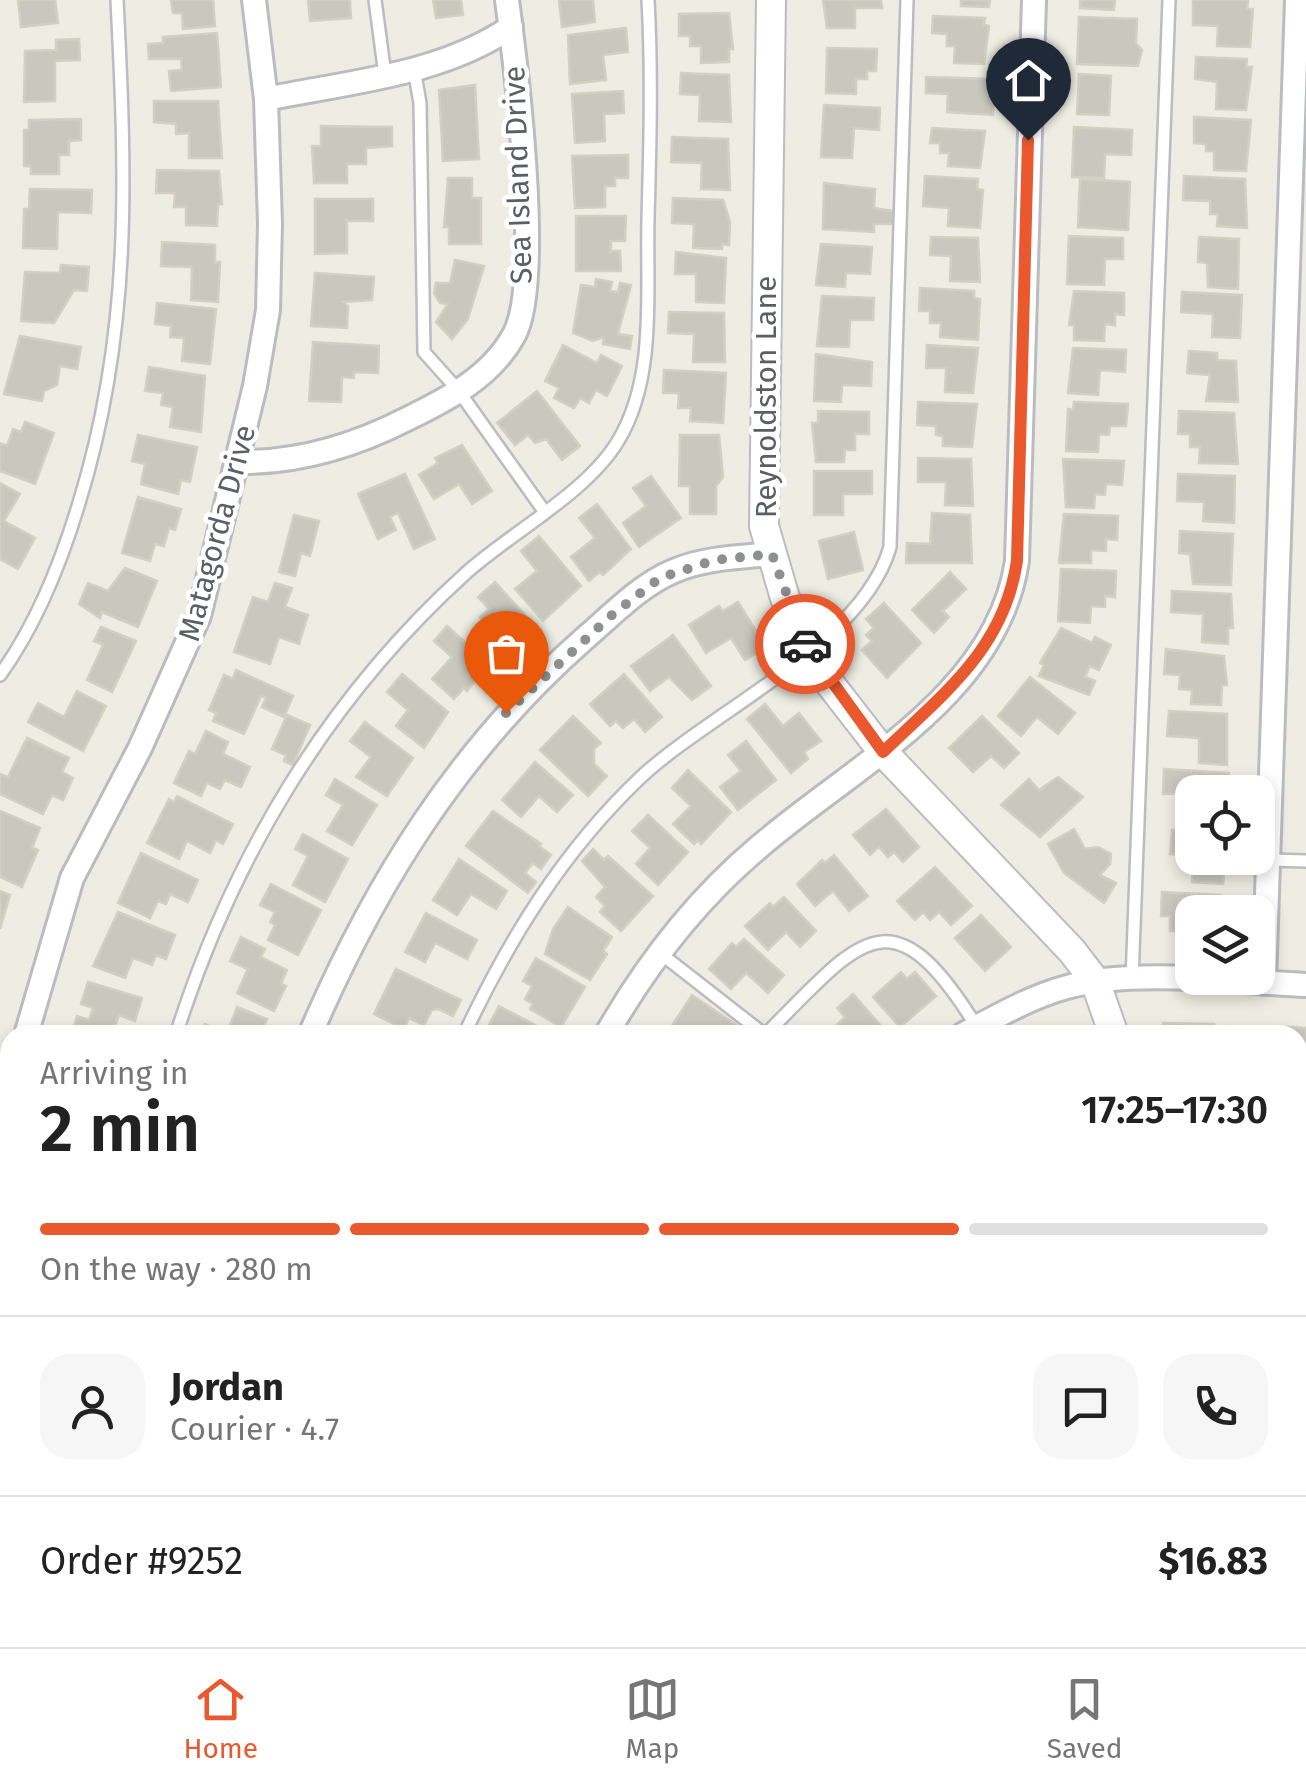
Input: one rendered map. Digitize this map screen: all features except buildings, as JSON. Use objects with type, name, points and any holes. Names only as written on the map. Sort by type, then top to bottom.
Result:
[{"type":"street","name":"Matagorda Drive","points":[[29,1025],[72,878],[183,658],[220,542],[238,462],[268,310],[266,100],[254,0]]},
{"type":"street","name":"Sea Island Drive","points":[[238,462],[279,462],[343,447],[478,378],[506,347],[521,312],[524,164],[507,0]]},
{"type":"street","name":"Reynoldston Lane","points":[[771,0],[764,526],[784,598],[810,652],[883,752],[1096,981],[1111,1025]]},
{"type":"street","points":[[613,1025],[660,953],[757,848],[883,752],[980,656],[999,628],[1012,594],[1017,561],[1034,0]]},
{"type":"street","points":[[1273,775],[1298,259],[1297,0]]},
{"type":"street","points":[[266,100],[414,68],[480,46],[511,27]]},
{"type":"street","points":[[315,1025],[378,891],[441,792],[506,713],[600,625],[660,578],[715,560],[772,554]]},
{"type":"street","points":[[986,1025],[1038,997],[1096,981],[1175,981]]},
{"type":"street","points":[[1275,984],[1306,985]]},
{"type":"lane","points":[[0,675],[41,602],[68,540],[112,375],[121,308],[118,0]]},
{"type":"lane","points":[[375,0],[385,75]]},
{"type":"lane","points":[[180,1025],[224,904],[265,823],[323,730],[422,616],[466,573],[600,464],[619,440],[643,369],[650,122],[648,0]]},
{"type":"lane","points":[[469,1025],[505,949],[568,857],[674,748],[810,652],[883,574],[890,548],[907,0]]},
{"type":"lane","points":[[1132,980],[1169,0]]},
{"type":"lane","points":[[414,68],[420,103],[424,352],[458,390],[544,510]]},
{"type":"lane","points":[[1275,860],[1306,860]]},
{"type":"lane","points":[[775,1025],[841,961],[873,940],[892,940],[926,957],[969,1025]]},
{"type":"lane","points":[[660,953],[752,1025]]},
{"type":"way so far","points":[[506,713],[641,591],[678,569],[715,560],[772,554],[784,598],[805,644]]},
{"type":"route","points":[[805,644],[824,676],[883,752],[980,656],[999,628],[1012,594],[1017,561],[1028,140]]}]
